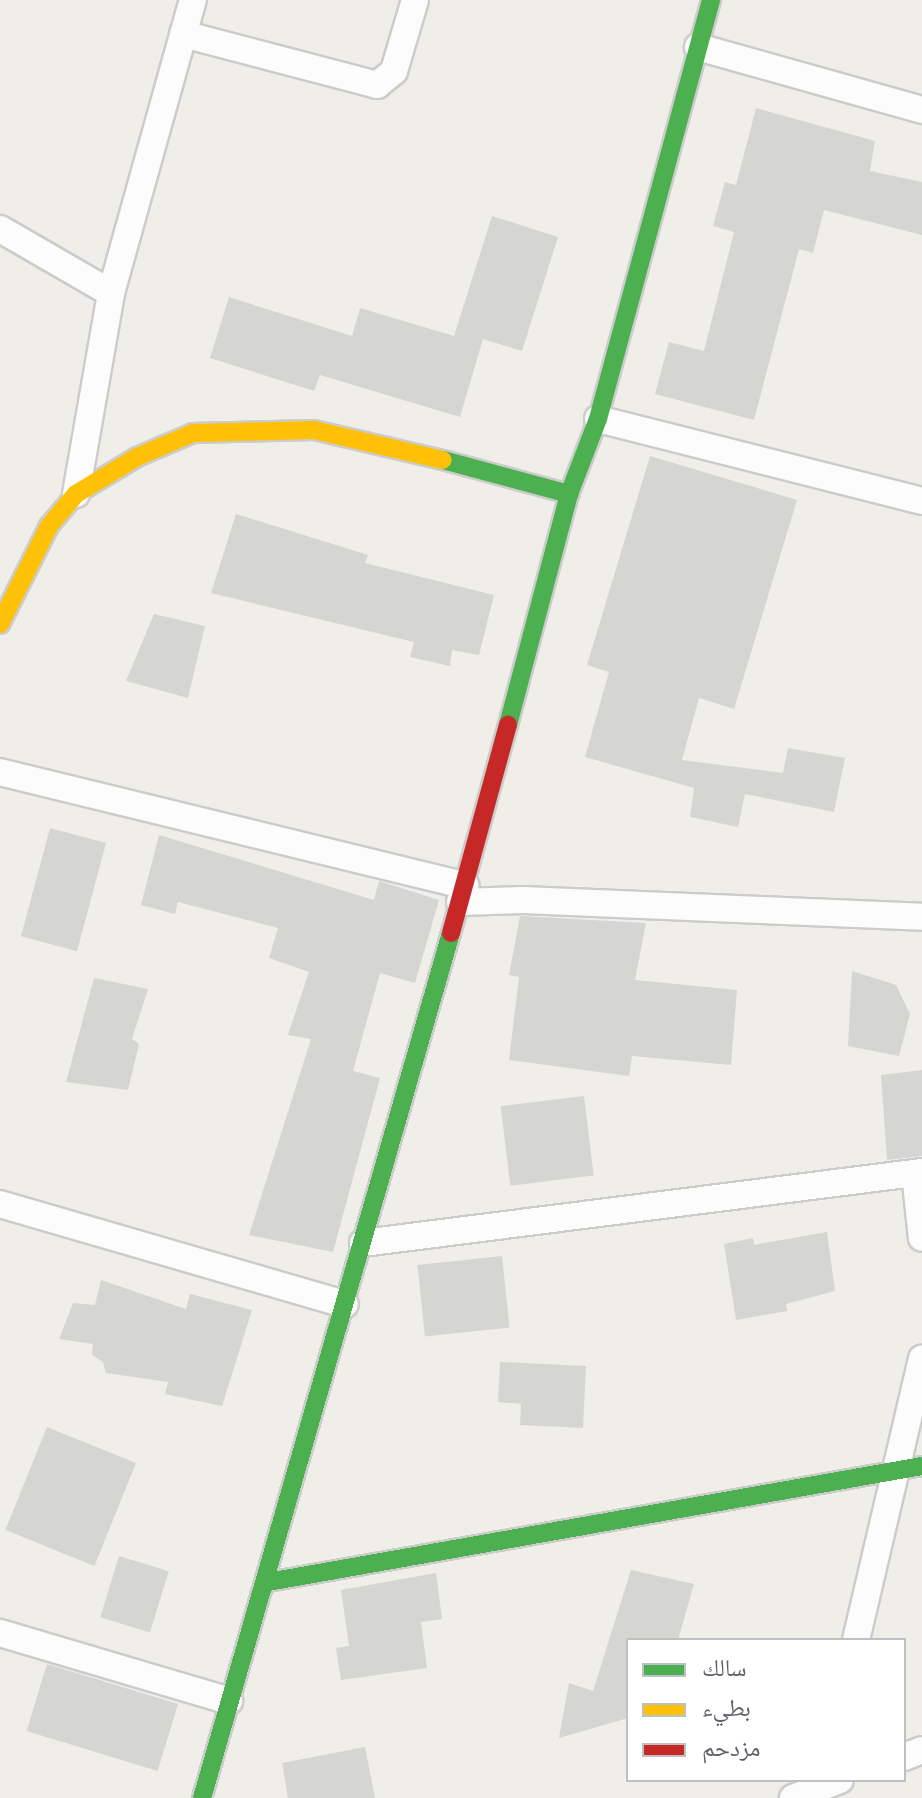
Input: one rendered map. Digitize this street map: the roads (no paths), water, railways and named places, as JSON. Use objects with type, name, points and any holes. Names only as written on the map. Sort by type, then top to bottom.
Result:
[{"type":"street","points":[[76,494],[111,293],[193,0]]},
{"type":"street","points":[[183,34],[377,85],[394,71],[415,0]]},
{"type":"street","points":[[202,1798],[229,1701],[268,1582],[463,894],[569,494],[598,419],[711,0]]},
{"type":"street","points":[[698,47],[922,110]]},
{"type":"street","points":[[0,229],[111,293]]},
{"type":"street","points":[[598,419],[922,501]]},
{"type":"street","points":[[0,624],[49,526],[76,494],[137,457],[193,433],[246,428],[314,430],[373,441],[569,494]]},
{"type":"street","points":[[0,772],[463,894],[523,900],[922,917]]},
{"type":"street","points":[[363,1243],[918,1172],[922,1238]]},
{"type":"street","points":[[0,1204],[345,1304]]},
{"type":"street","points":[[856,1638],[922,1359]]},
{"type":"street","points":[[268,1582],[922,1466]]},
{"type":"street","points":[[0,1633],[229,1701]]},
{"type":"street","points":[[793,1798],[828,1782]]}]
